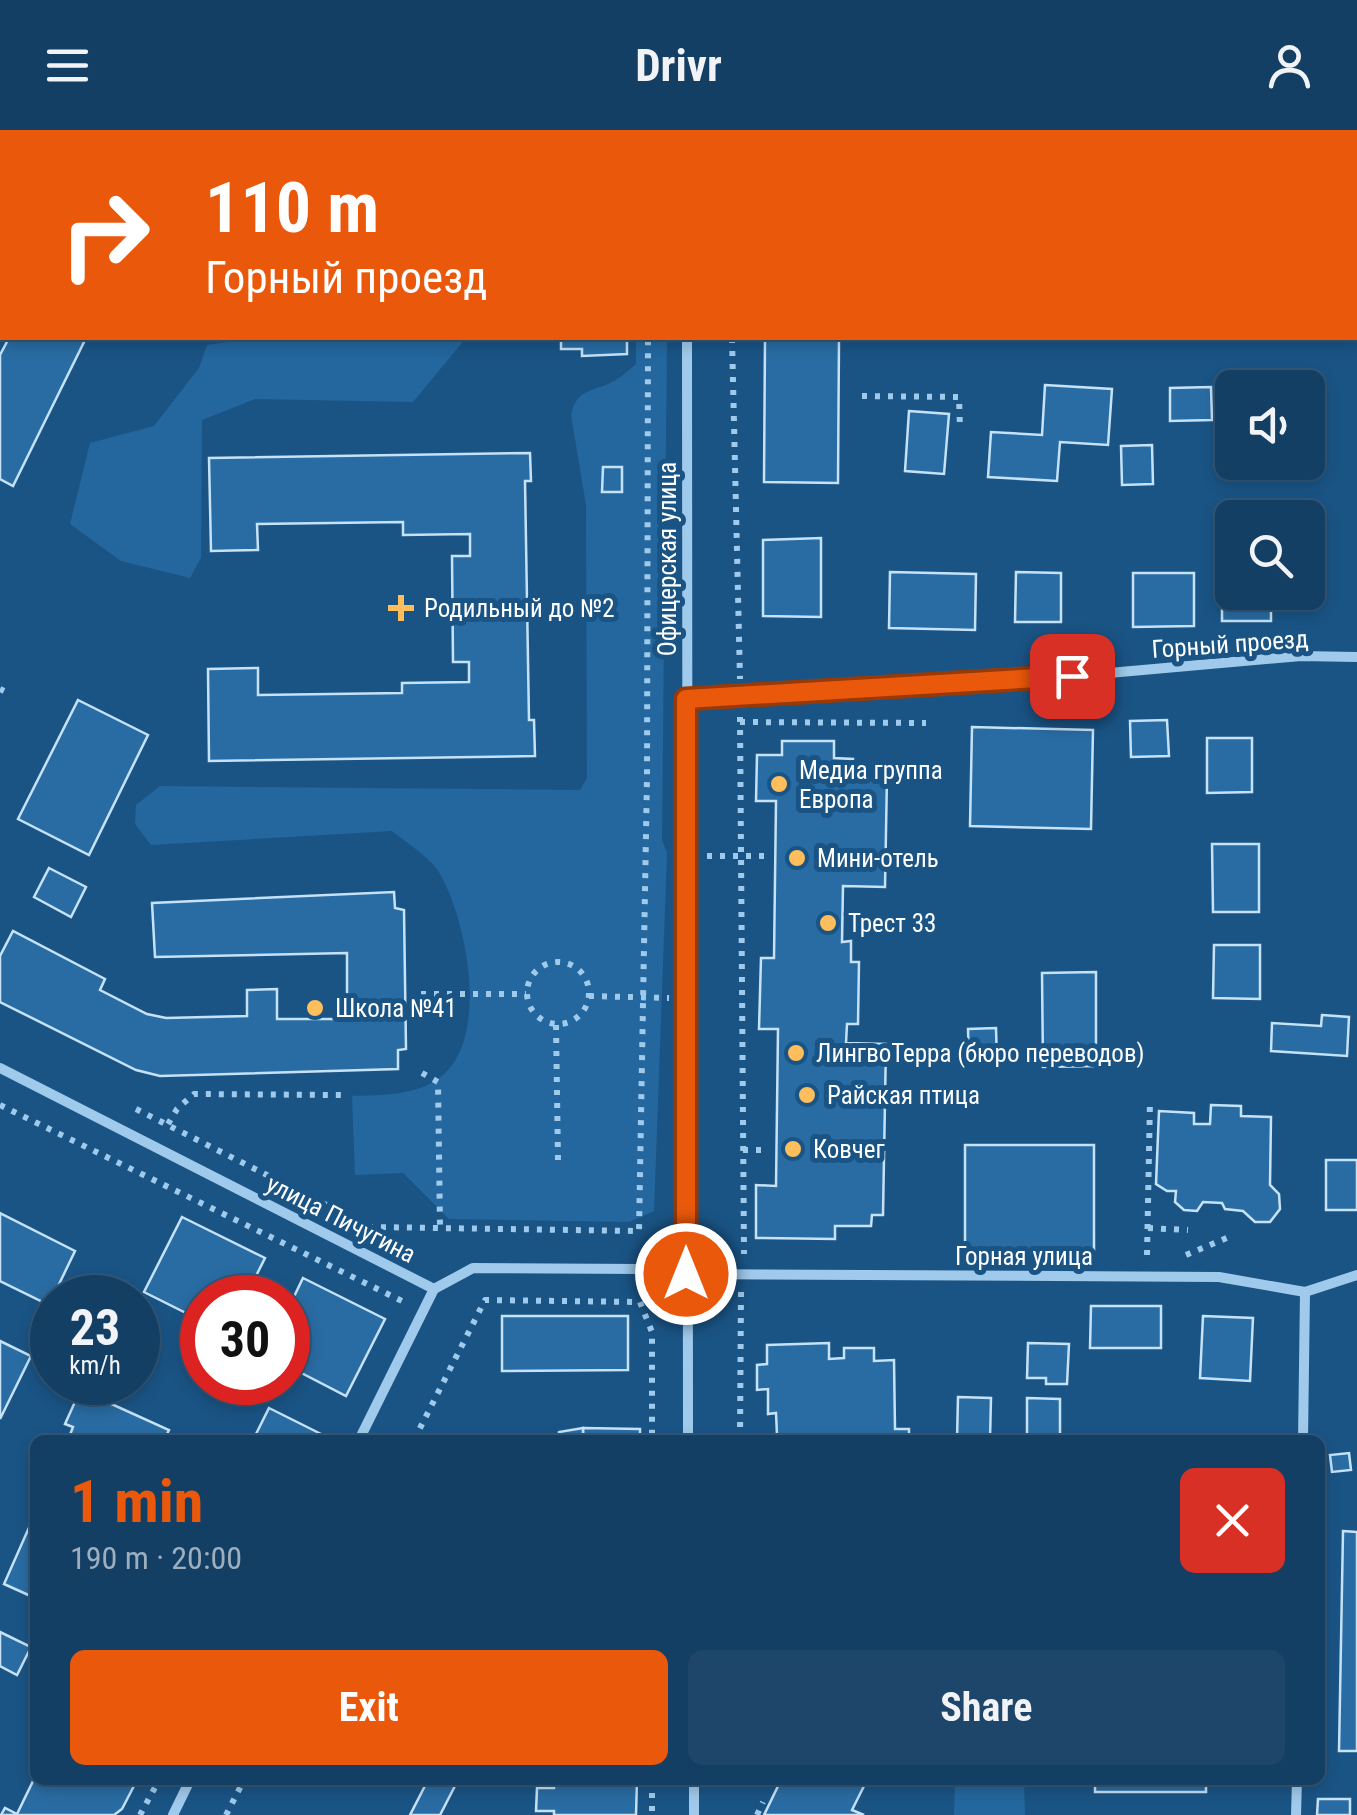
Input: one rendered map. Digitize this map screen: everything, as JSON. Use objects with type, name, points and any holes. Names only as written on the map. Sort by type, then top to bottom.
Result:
[{"type":"street","name":"Офицерская улица","points":[[687,340],[688,1435]]},
{"type":"street","name":"Горный проезд","points":[[686,699],[1109,674],[1301,656],[1357,657]]},
{"type":"street","name":"улица Пичугина","points":[[0,1068],[434,1288],[473,1268],[686,1274]]},
{"type":"street","name":"Горная улица","points":[[686,1274],[1219,1277],[1305,1292],[1357,1275]]},
{"type":"street","points":[[361,1435],[434,1288]]},
{"type":"street","points":[[1303,1435],[1305,1292]]},
{"type":"street","points":[[173,1815],[188,1785]]},
{"type":"street","points":[[694,1785],[694,1815]]},
{"type":"street","points":[[1296,1815],[1297,1785]]},
{"type":"path","points":[[120,1102],[370,1227],[639,1231],[648,340]]},
{"type":"path","points":[[732,340],[740,696],[738,856],[744,1275]]},
{"type":"path","points":[[862,396],[960,397],[960,429]]},
{"type":"path","points":[[740,722],[926,722]]},
{"type":"path","points":[[685,856],[764,856]]},
{"type":"path","points":[[558,961],[582,972],[589,996],[579,1017],[556,1025],[535,1015],[526,994],[535,970],[558,961]]},
{"type":"path","points":[[421,994],[526,994]]},
{"type":"path","points":[[589,996],[686,999]]},
{"type":"path","points":[[556,1025],[558,1160]]},
{"type":"path","points":[[422,1073],[438,1082],[440,1226]]},
{"type":"path","points":[[168,1124],[177,1109],[194,1094],[341,1095]]},
{"type":"path","points":[[1150,1101],[1148,1228],[1188,1230]]},
{"type":"path","points":[[0,1105],[402,1302]]},
{"type":"path","points":[[742,1150],[761,1150]]},
{"type":"path","points":[[416,1435],[484,1300],[640,1302],[652,1332],[652,1435]]},
{"type":"path","points":[[739,1300],[740,1435]]},
{"type":"path","points":[[140,1815],[156,1785]]},
{"type":"path","points":[[226,1815],[241,1785]]},
{"type":"path","points":[[652,1785],[652,1815]]},
{"type":"path","points":[[756,1815],[763,1802]]},
{"type":"shaded area","points":[[241,340],[464,340],[413,402],[255,399],[202,420],[201,558],[190,578],[121,561],[70,524],[90,443],[154,426],[199,368],[207,345]]},
{"type":"shaded area","points":[[636,340],[667,340],[662,840],[667,853],[654,1211],[629,1222],[449,1219],[403,1173],[355,1175],[352,1096],[399,1093],[432,1083],[457,1058],[466,1034],[470,1007],[465,947],[449,893],[435,866],[392,831],[151,845],[135,824],[136,805],[160,786],[580,790],[587,778],[586,505],[571,415],[580,397],[615,380],[636,364]]},
{"type":"shaded area","points":[[955,1785],[1024,1785],[1025,1815],[954,1815]]},
{"type":"building","points":[[8,340],[85,340],[13,486],[0,479],[0,355]]},
{"type":"building","points":[[561,340],[627,340],[627,354],[582,356],[582,349],[561,349]]},
{"type":"building","points":[[765,340],[839,340],[838,483],[764,482]]},
{"type":"building","points":[[1045,385],[1112,389],[1108,445],[1060,442],[1057,481],[988,477],[991,432],[1042,435]]},
{"type":"building","points":[[1211,387],[1212,420],[1170,421],[1170,388]]},
{"type":"building","points":[[909,411],[949,414],[944,474],[905,471]]},
{"type":"building","points":[[1152,445],[1153,484],[1122,485],[1121,446]]},
{"type":"building","points":[[530,453],[531,481],[525,481],[529,720],[534,720],[535,756],[209,761],[208,669],[258,668],[258,695],[402,693],[402,683],[469,682],[469,662],[453,662],[452,556],[470,556],[470,534],[403,535],[403,522],[257,524],[258,550],[211,551],[209,458]]},
{"type":"building","points":[[603,467],[622,467],[622,492],[602,492]]},
{"type":"building","points":[[821,538],[821,617],[763,616],[763,540]]},
{"type":"building","points":[[890,572],[976,574],[975,630],[889,628]]},
{"type":"building","points":[[1016,572],[1061,573],[1061,622],[1015,622]]},
{"type":"building","points":[[1133,573],[1194,573],[1194,626],[1133,627]]},
{"type":"building","points":[[1222,610],[1271,610],[1271,621],[1222,621]]},
{"type":"building","points":[[78,700],[148,735],[89,855],[18,819]]},
{"type":"building","points":[[1167,720],[1169,756],[1131,757],[1130,721]]},
{"type":"building","points":[[972,727],[1093,730],[1091,829],[970,826]]},
{"type":"building","points":[[1207,738],[1252,738],[1252,792],[1207,793]]},
{"type":"building","points":[[782,741],[834,741],[834,758],[853,759],[852,775],[887,776],[885,887],[843,886],[842,942],[851,941],[851,962],[859,962],[858,1024],[847,1024],[846,1043],[886,1044],[883,1215],[872,1215],[871,1226],[835,1226],[835,1239],[756,1238],[756,1185],[776,1186],[778,1029],[759,1029],[761,958],[774,958],[776,801],[756,801],[757,755],[782,755]]},
{"type":"building","points":[[1212,844],[1259,844],[1259,912],[1213,912]]},
{"type":"building","points":[[49,868],[86,887],[71,917],[34,897]]},
{"type":"building","points":[[394,892],[395,908],[404,910],[406,1049],[398,1050],[398,1069],[160,1076],[136,1070],[0,1002],[0,956],[13,931],[105,979],[100,990],[147,1014],[166,1018],[247,1016],[247,990],[277,989],[277,1019],[347,1019],[347,953],[155,957],[152,903]]},
{"type":"building","points":[[1214,945],[1260,945],[1260,999],[1213,998]]},
{"type":"building","points":[[1096,972],[1096,1066],[1043,1067],[1042,973]]},
{"type":"building","points":[[1322,1015],[1349,1017],[1347,1056],[1271,1051],[1272,1023],[1321,1026]]},
{"type":"building","points":[[996,1028],[997,1063],[969,1064],[968,1029]]},
{"type":"building","points":[[1211,1105],[1241,1106],[1241,1116],[1271,1117],[1270,1185],[1279,1194],[1280,1209],[1270,1222],[1255,1222],[1243,1211],[1225,1209],[1222,1203],[1203,1202],[1197,1211],[1184,1210],[1175,1202],[1176,1191],[1156,1184],[1159,1111],[1194,1113],[1194,1124],[1210,1124]]},
{"type":"building","points":[[965,1145],[1094,1145],[1094,1250],[965,1249]]},
{"type":"building","points":[[1326,1160],[1357,1160],[1357,1210],[1326,1210]]},
{"type":"building","points":[[0,1213],[75,1251],[63,1275],[30,1275],[30,1296],[0,1281]]},
{"type":"building","points":[[182,1217],[265,1258],[256,1275],[180,1275],[180,1310],[160,1300],[160,1275],[153,1275]]},
{"type":"building","points":[[310,1282],[385,1319],[346,1396],[310,1377]]},
{"type":"building","points":[[1091,1306],[1161,1306],[1161,1348],[1090,1348]]},
{"type":"building","points":[[502,1316],[628,1316],[628,1370],[502,1371]]},
{"type":"building","points":[[1203,1316],[1253,1318],[1250,1381],[1200,1378]]},
{"type":"building","points":[[0,1341],[30,1358],[0,1419]]},
{"type":"building","points":[[829,1343],[829,1359],[844,1358],[844,1348],[874,1348],[874,1361],[894,1360],[895,1429],[909,1429],[909,1435],[777,1435],[776,1413],[768,1414],[768,1389],[757,1390],[757,1365],[767,1364],[767,1345]]},
{"type":"building","points":[[1028,1343],[1069,1344],[1067,1384],[1046,1384],[1046,1378],[1027,1378]]},
{"type":"building","points":[[958,1397],[991,1398],[990,1435],[957,1435]]},
{"type":"building","points":[[1027,1398],[1060,1399],[1060,1435],[1027,1435]]},
{"type":"building","points":[[74,1405],[114,1405],[169,1430],[166,1435],[70,1435],[73,1427],[65,1424]]},
{"type":"building","points":[[269,1408],[321,1434],[320,1435],[256,1435]]},
{"type":"building","points":[[583,1428],[640,1429],[640,1435],[583,1435]]},
{"type":"building","points":[[583,1428],[583,1435],[559,1435]]},
{"type":"building","points":[[1349,1453],[1351,1470],[1332,1472],[1330,1455]]},
{"type":"building","points":[[30,1525],[30,1596],[4,1584]]},
{"type":"building","points":[[1343,1531],[1357,1532],[1357,1751],[1339,1751]]},
{"type":"building","points":[[0,1632],[30,1647],[17,1675],[0,1666]]},
{"type":"building","points":[[31,1785],[134,1785],[122,1809],[114,1815],[1,1815],[5,1808],[17,1814]]},
{"type":"building","points":[[425,1785],[455,1785],[440,1815],[410,1815]]},
{"type":"building","points":[[637,1785],[636,1815],[554,1815],[554,1811],[536,1811],[537,1788]]},
{"type":"building","points":[[779,1785],[864,1785],[852,1810],[864,1815],[764,1815]]},
{"type":"building","points":[[1095,1785],[1206,1785],[1206,1792],[1095,1792]]},
{"type":"building","points":[[1318,1799],[1350,1799],[1350,1815],[1317,1815]]},
{"type":"place","name":"Родильный до №2","points":[[401,608]]},
{"type":"place","name":"Медиа группа Европа","points":[[779,784]]},
{"type":"place","name":"Мини-отель","points":[[797,858]]},
{"type":"place","name":"Трест 33","points":[[828,923]]},
{"type":"place","name":"Школа №41","points":[[315,1008]]},
{"type":"place","name":"ЛингвоТерра (бюро переводов)","points":[[796,1053]]},
{"type":"place","name":"Райская птица","points":[[807,1095]]},
{"type":"place","name":"Ковчег","points":[[793,1149]]},
{"type":"route","points":[[686,1274],[686,699],[1072,676]]}]
